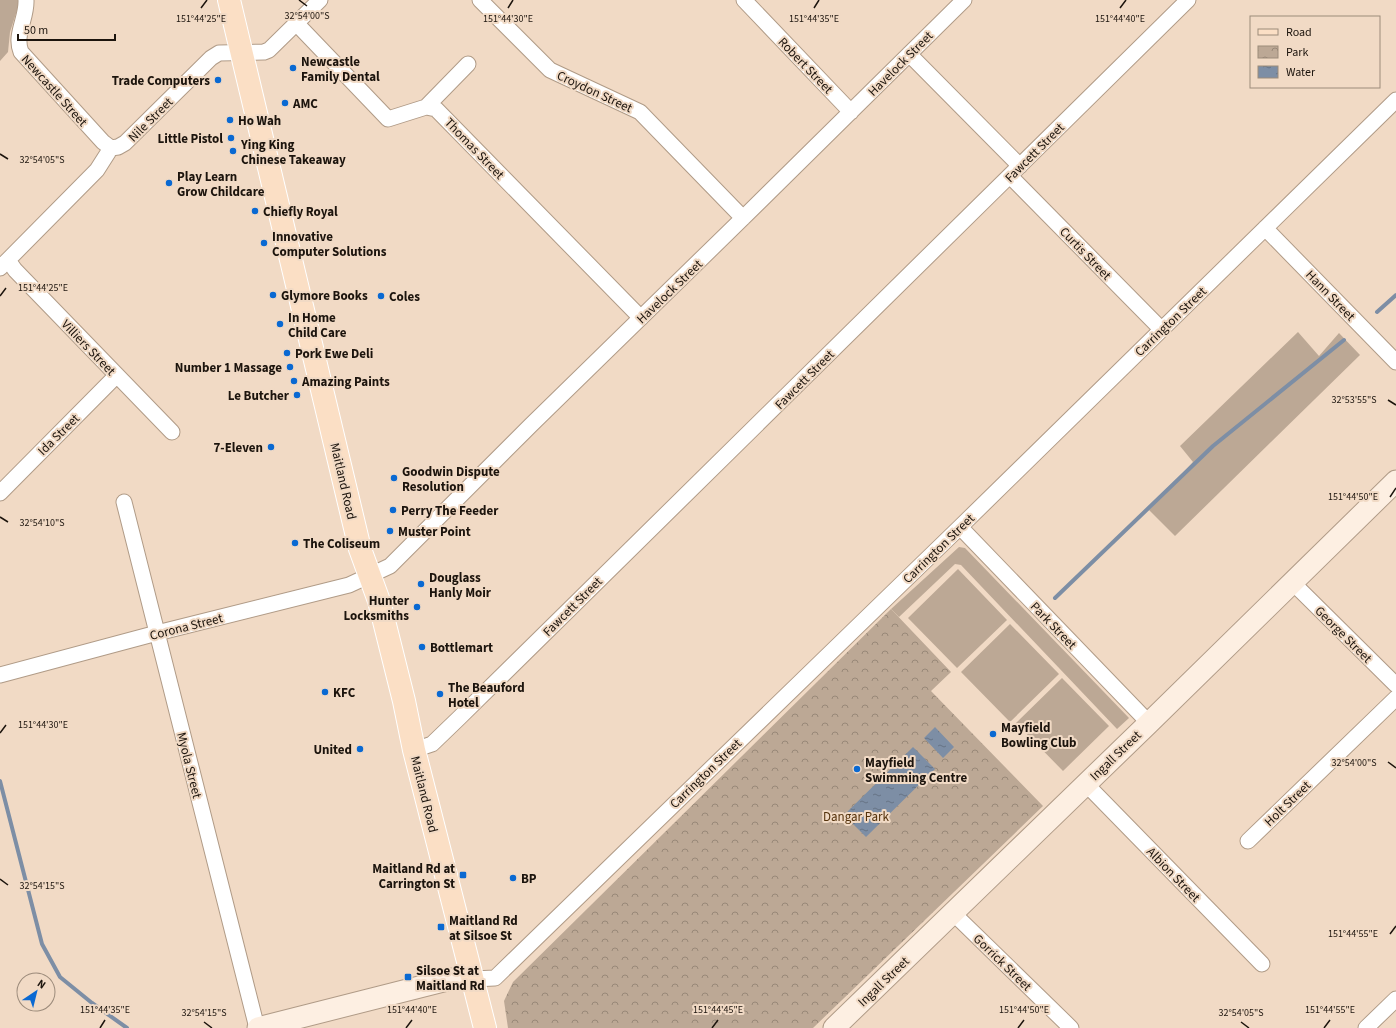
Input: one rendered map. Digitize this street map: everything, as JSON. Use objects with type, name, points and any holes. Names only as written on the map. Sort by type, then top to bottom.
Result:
[{"type":"main road","name":"Maitland Road","points":[[229,0],[360,550],[378,594],[404,701],[414,750],[486,1028]]},
{"type":"main road","name":"Ingall Street","points":[[834,1028],[1293,583],[1396,481]]},
{"type":"main road","points":[[257,1028],[447,981],[473,978]]},
{"type":"street","name":"Newcastle Street","points":[[26,0],[18,46],[21,52],[110,148]]},
{"type":"street","name":"Nile Street","points":[[110,148],[118,147],[126,143],[215,54],[264,52],[270,50],[320,0]]},
{"type":"street","name":"Croydon Street","points":[[480,0],[550,70],[640,112],[744,218]]},
{"type":"street","name":"Robert Street","points":[[744,0],[851,112]]},
{"type":"street","name":"Fawcett Street","points":[[414,750],[432,744],[459,718],[1188,0]]},
{"type":"street","name":"Havelock Street","points":[[370,576],[390,566],[531,425],[851,112],[959,2]]},
{"type":"street","points":[[296,23],[388,119],[426,107],[468,64]]},
{"type":"street","name":"Curtis Street","points":[[909,54],[1161,329]]},
{"type":"street","name":"Carrington Street","points":[[473,978],[495,978],[702,775],[960,527],[1396,100]]},
{"type":"street","name":"Thomas Street","points":[[426,107],[436,109],[641,318]]},
{"type":"street","points":[[4,264],[97,170],[110,148]]},
{"type":"street","name":"Hann Street","points":[[1265,228],[1396,362]]},
{"type":"street","name":"Villiers Street","points":[[4,264],[15,270],[172,432]]},
{"type":"street","name":"Ida Street","points":[[0,493],[116,375]]},
{"type":"street","name":"Myola Street","points":[[124,502],[257,1028]]},
{"type":"street","name":"Park Street","points":[[960,527],[1149,723]]},
{"type":"street","name":"Corona Street","points":[[0,674],[350,585],[370,576]]},
{"type":"street","name":"George Street","points":[[1293,583],[1396,685]]},
{"type":"street","name":"Holt Street","points":[[1248,841],[1396,698]]},
{"type":"street","name":"Albion Street","points":[[1086,784],[1262,964]]},
{"type":"street","name":"Gorrick Street","points":[[953,913],[1071,1028]]},
{"type":"street","points":[[1366,1028],[1396,999]]},
{"type":"green space","points":[[0,0],[20,1],[10,32],[8,52],[0,61]]},
{"type":"green space","points":[[1298,332],[1319,356],[1339,333],[1360,355],[1175,536],[1149,510],[1193,462],[1180,446]]},
{"type":"green space","points":[[959,547],[965,548],[1129,718],[1117,729],[961,565],[955,564],[899,617],[891,609]]},
{"type":"green space","points":[[958,569],[1007,620],[957,668],[908,618]]},
{"type":"green space","name":"Dangar Park","points":[[891,609],[951,672],[931,691],[1043,806],[813,1028],[508,1028],[504,1001],[513,982]]},
{"type":"green space","points":[[1010,624],[1059,674],[1010,722],[961,672]]},
{"type":"green space","points":[[1062,678],[1109,726],[1063,771],[1016,723]]},
{"type":"water","points":[[935,727],[954,747],[943,758],[924,738]]},
{"type":"water","points":[[913,747],[935,769],[866,837],[844,815]]},
{"type":"waterway","points":[[1377,312],[1396,295]]},
{"type":"waterway","points":[[1055,598],[1213,446],[1344,340]]},
{"type":"waterway","points":[[0,781],[42,944],[60,977],[92,1003],[127,1028]]},
{"type":"place","name":"Newcastle Family Dental","points":[[293,68]]},
{"type":"place","name":"Trade Computers","points":[[218,80]]},
{"type":"place","name":"AMC","points":[[285,103]]},
{"type":"place","name":"Ho Wah","points":[[230,120]]},
{"type":"place","name":"Little Pistol","points":[[231,138]]},
{"type":"place","name":"Ying King Chinese Takeaway","points":[[233,151]]},
{"type":"place","name":"Play Learn Grow Childcare","points":[[169,183]]},
{"type":"place","name":"Chiefly Royal","points":[[255,211]]},
{"type":"place","name":"Innovative Computer Solutions","points":[[264,243]]},
{"type":"place","name":"Glymore Books","points":[[273,295]]},
{"type":"place","name":"Coles","points":[[381,296]]},
{"type":"place","name":"In Home Child Care","points":[[280,324]]},
{"type":"place","name":"Pork Ewe Deli","points":[[287,353]]},
{"type":"place","name":"Number 1 Massage","points":[[290,367]]},
{"type":"place","name":"Amazing Paints","points":[[294,381]]},
{"type":"place","name":"Le Butcher","points":[[297,395]]},
{"type":"place","name":"7-Eleven","points":[[271,447]]},
{"type":"place","name":"Goodwin Dispute Resolution","points":[[394,478]]},
{"type":"place","name":"Perry The Feeder","points":[[393,510]]},
{"type":"place","name":"Muster Point","points":[[390,531]]},
{"type":"place","name":"The Coliseum","points":[[295,543]]},
{"type":"place","name":"Douglass Hanly Moir","points":[[421,584]]},
{"type":"place","name":"Hunter Locksmiths","points":[[417,607]]},
{"type":"place","name":"Bottlemart","points":[[422,647]]},
{"type":"place","name":"KFC","points":[[325,692]]},
{"type":"place","name":"The Beauford Hotel","points":[[440,694]]},
{"type":"place","name":"Mayfield Bowling Club","points":[[993,734]]},
{"type":"place","name":"United","points":[[360,749]]},
{"type":"place","name":"Mayfield Swimming Centre","points":[[857,769]]},
{"type":"place","name":"Maitland Rd at Carrington St","points":[[463,875]]},
{"type":"place","name":"BP","points":[[513,878]]},
{"type":"place","name":"Maitland Rd at Silsoe St","points":[[441,927]]},
{"type":"place","name":"Silsoe St at Maitland Rd","points":[[408,977]]}]
